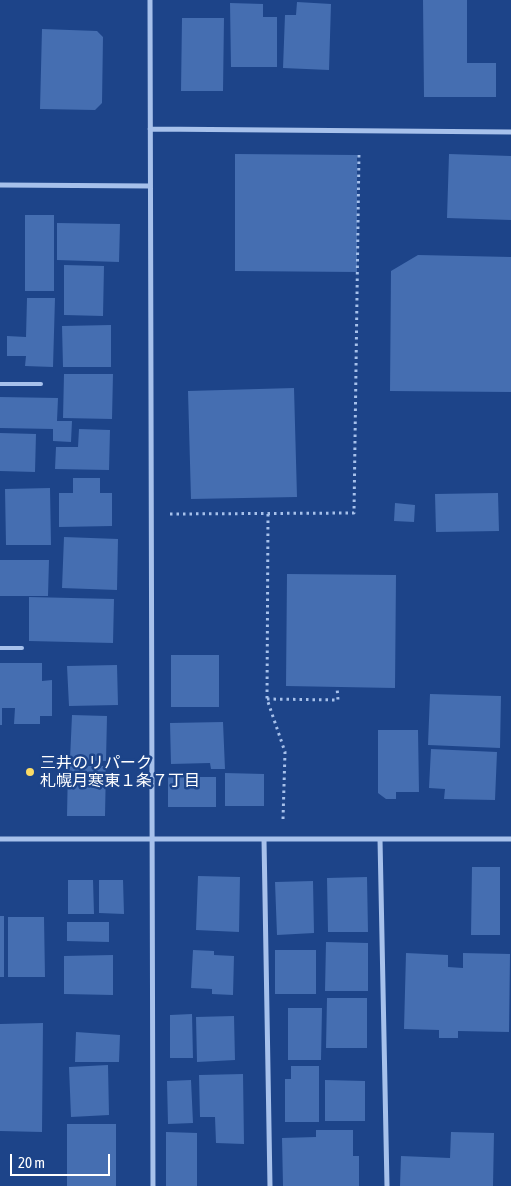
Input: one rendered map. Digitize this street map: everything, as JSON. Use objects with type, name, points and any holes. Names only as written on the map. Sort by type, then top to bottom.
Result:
[{"type":"street","points":[[150,0],[153,1186]]},
{"type":"street","points":[[150,129],[511,132]]},
{"type":"street","points":[[0,185],[150,186]]},
{"type":"street","points":[[380,838],[387,1186]]},
{"type":"street","points":[[0,839],[511,839]]},
{"type":"street","points":[[264,839],[270,1186]]},
{"type":"lane","points":[[0,384],[41,384]]},
{"type":"lane","points":[[0,648],[22,648]]},
{"type":"path","points":[[167,514],[354,513],[359,148]]},
{"type":"path","points":[[268,514],[267,699],[286,752],[282,828]]},
{"type":"path","points":[[267,699],[338,700],[337,687]]},
{"type":"building","points":[[423,0],[467,0],[467,63],[496,63],[496,97],[424,97]]},
{"type":"building","points":[[297,2],[331,4],[329,70],[283,68],[285,15],[296,15]]},
{"type":"building","points":[[230,3],[263,4],[263,17],[277,17],[277,67],[231,67]]},
{"type":"building","points":[[182,18],[224,18],[223,91],[181,91]]},
{"type":"building","points":[[42,29],[97,31],[103,37],[102,103],[95,110],[40,109]]},
{"type":"building","points":[[235,154],[357,155],[357,272],[235,271]]},
{"type":"building","points":[[449,154],[511,156],[511,220],[447,218]]},
{"type":"building","points":[[25,215],[54,215],[54,291],[25,291]]},
{"type":"building","points":[[57,223],[120,224],[119,262],[57,260]]},
{"type":"building","points":[[418,255],[511,257],[511,392],[390,391],[391,271]]},
{"type":"building","points":[[64,265],[104,266],[103,316],[64,315]]},
{"type":"building","points":[[27,298],[55,298],[53,367],[25,366],[26,356],[7,356],[7,336],[26,337]]},
{"type":"building","points":[[111,325],[111,367],[63,367],[62,326]]},
{"type":"building","points":[[64,374],[113,374],[112,419],[63,418]]},
{"type":"building","points":[[294,388],[297,497],[191,499],[188,391]]},
{"type":"building","points":[[0,397],[58,398],[57,421],[72,421],[71,442],[53,441],[53,429],[0,428]]},
{"type":"building","points":[[79,429],[110,430],[109,470],[55,469],[56,447],[78,447]]},
{"type":"building","points":[[0,433],[36,434],[35,472],[0,471]]},
{"type":"building","points":[[73,478],[100,478],[100,493],[112,493],[112,526],[59,527],[59,493],[73,493]]},
{"type":"building","points":[[50,488],[51,545],[6,545],[5,489]]},
{"type":"building","points":[[498,493],[499,531],[436,532],[435,494]]},
{"type":"building","points":[[395,503],[415,505],[414,522],[394,521]]},
{"type":"building","points":[[64,537],[118,539],[117,590],[62,588]]},
{"type":"building","points":[[0,560],[49,560],[48,596],[0,596]]},
{"type":"building","points":[[287,574],[396,575],[395,688],[286,686]]},
{"type":"building","points":[[29,597],[114,599],[113,643],[29,641]]},
{"type":"building","points":[[171,655],[219,655],[219,707],[171,707]]},
{"type":"building","points":[[0,663],[42,663],[42,681],[52,680],[52,716],[40,716],[40,724],[14,724],[15,708],[2,708],[2,725],[0,725]]},
{"type":"building","points":[[117,665],[118,705],[69,706],[67,666]]},
{"type":"building","points":[[430,694],[501,696],[500,748],[428,745]]},
{"type":"building","points":[[72,715],[107,716],[106,761],[70,760]]},
{"type":"building","points":[[223,722],[225,769],[211,769],[210,763],[171,764],[170,723]]},
{"type":"building","points":[[378,730],[418,730],[419,792],[396,792],[396,799],[386,799],[378,793]]},
{"type":"building","points":[[431,749],[497,752],[495,800],[444,799],[445,789],[429,788]]},
{"type":"building","points":[[68,766],[106,766],[105,816],[67,816]]},
{"type":"building","points":[[225,773],[264,774],[264,806],[225,806]]},
{"type":"building","points":[[168,777],[216,777],[216,807],[168,807]]},
{"type":"building","points":[[472,867],[500,867],[500,935],[471,935]]},
{"type":"building","points":[[198,876],[240,877],[239,932],[196,930]]},
{"type":"building","points":[[367,877],[368,932],[328,932],[327,878]]},
{"type":"building","points":[[68,880],[93,880],[94,914],[68,914]]},
{"type":"building","points":[[99,880],[123,880],[124,914],[99,913]]},
{"type":"building","points":[[313,881],[314,933],[277,935],[275,882]]},
{"type":"building","points":[[0,916],[4,916],[4,977],[0,977]]},
{"type":"building","points":[[8,917],[44,917],[45,977],[8,977]]},
{"type":"building","points":[[67,922],[109,922],[109,942],[67,941]]},
{"type":"building","points":[[326,942],[368,943],[368,991],[325,991]]},
{"type":"building","points":[[193,950],[214,951],[214,955],[234,956],[233,995],[212,994],[212,989],[191,988]]},
{"type":"building","points":[[275,950],[316,950],[316,994],[275,994]]},
{"type":"building","points":[[406,953],[448,955],[448,967],[463,968],[463,953],[510,954],[509,1032],[458,1031],[458,1038],[439,1038],[439,1030],[404,1029]]},
{"type":"building","points":[[113,955],[113,995],[64,994],[64,956]]},
{"type":"building","points":[[327,998],[367,998],[367,1048],[326,1048]]},
{"type":"building","points":[[288,1008],[322,1008],[321,1060],[288,1060]]},
{"type":"building","points":[[192,1014],[193,1058],[170,1058],[170,1015]]},
{"type":"building","points":[[234,1016],[235,1060],[197,1062],[196,1017]]},
{"type":"building","points":[[43,1023],[42,1132],[0,1131],[0,1024]]},
{"type":"building","points":[[76,1032],[120,1035],[119,1062],[75,1062]]},
{"type":"building","points":[[108,1065],[109,1115],[71,1117],[69,1067]]},
{"type":"building","points":[[291,1066],[319,1066],[319,1122],[285,1122],[285,1079],[291,1079]]},
{"type":"building","points":[[243,1074],[244,1144],[216,1143],[215,1117],[200,1117],[199,1075]]},
{"type":"building","points":[[191,1080],[193,1123],[168,1124],[167,1081]]},
{"type":"building","points":[[325,1080],[365,1081],[365,1121],[325,1121]]},
{"type":"building","points":[[67,1124],[116,1124],[116,1186],[67,1186]]},
{"type":"building","points":[[316,1130],[353,1130],[353,1156],[359,1156],[359,1186],[283,1186],[282,1138],[316,1137]]},
{"type":"building","points":[[166,1132],[197,1133],[197,1186],[166,1186]]},
{"type":"building","points":[[451,1132],[494,1133],[493,1186],[400,1186],[401,1156],[450,1158]]},
{"type":"place","name":"三井のリパーク 札幌月寒東１条７丁目","points":[[30,772]]}]
